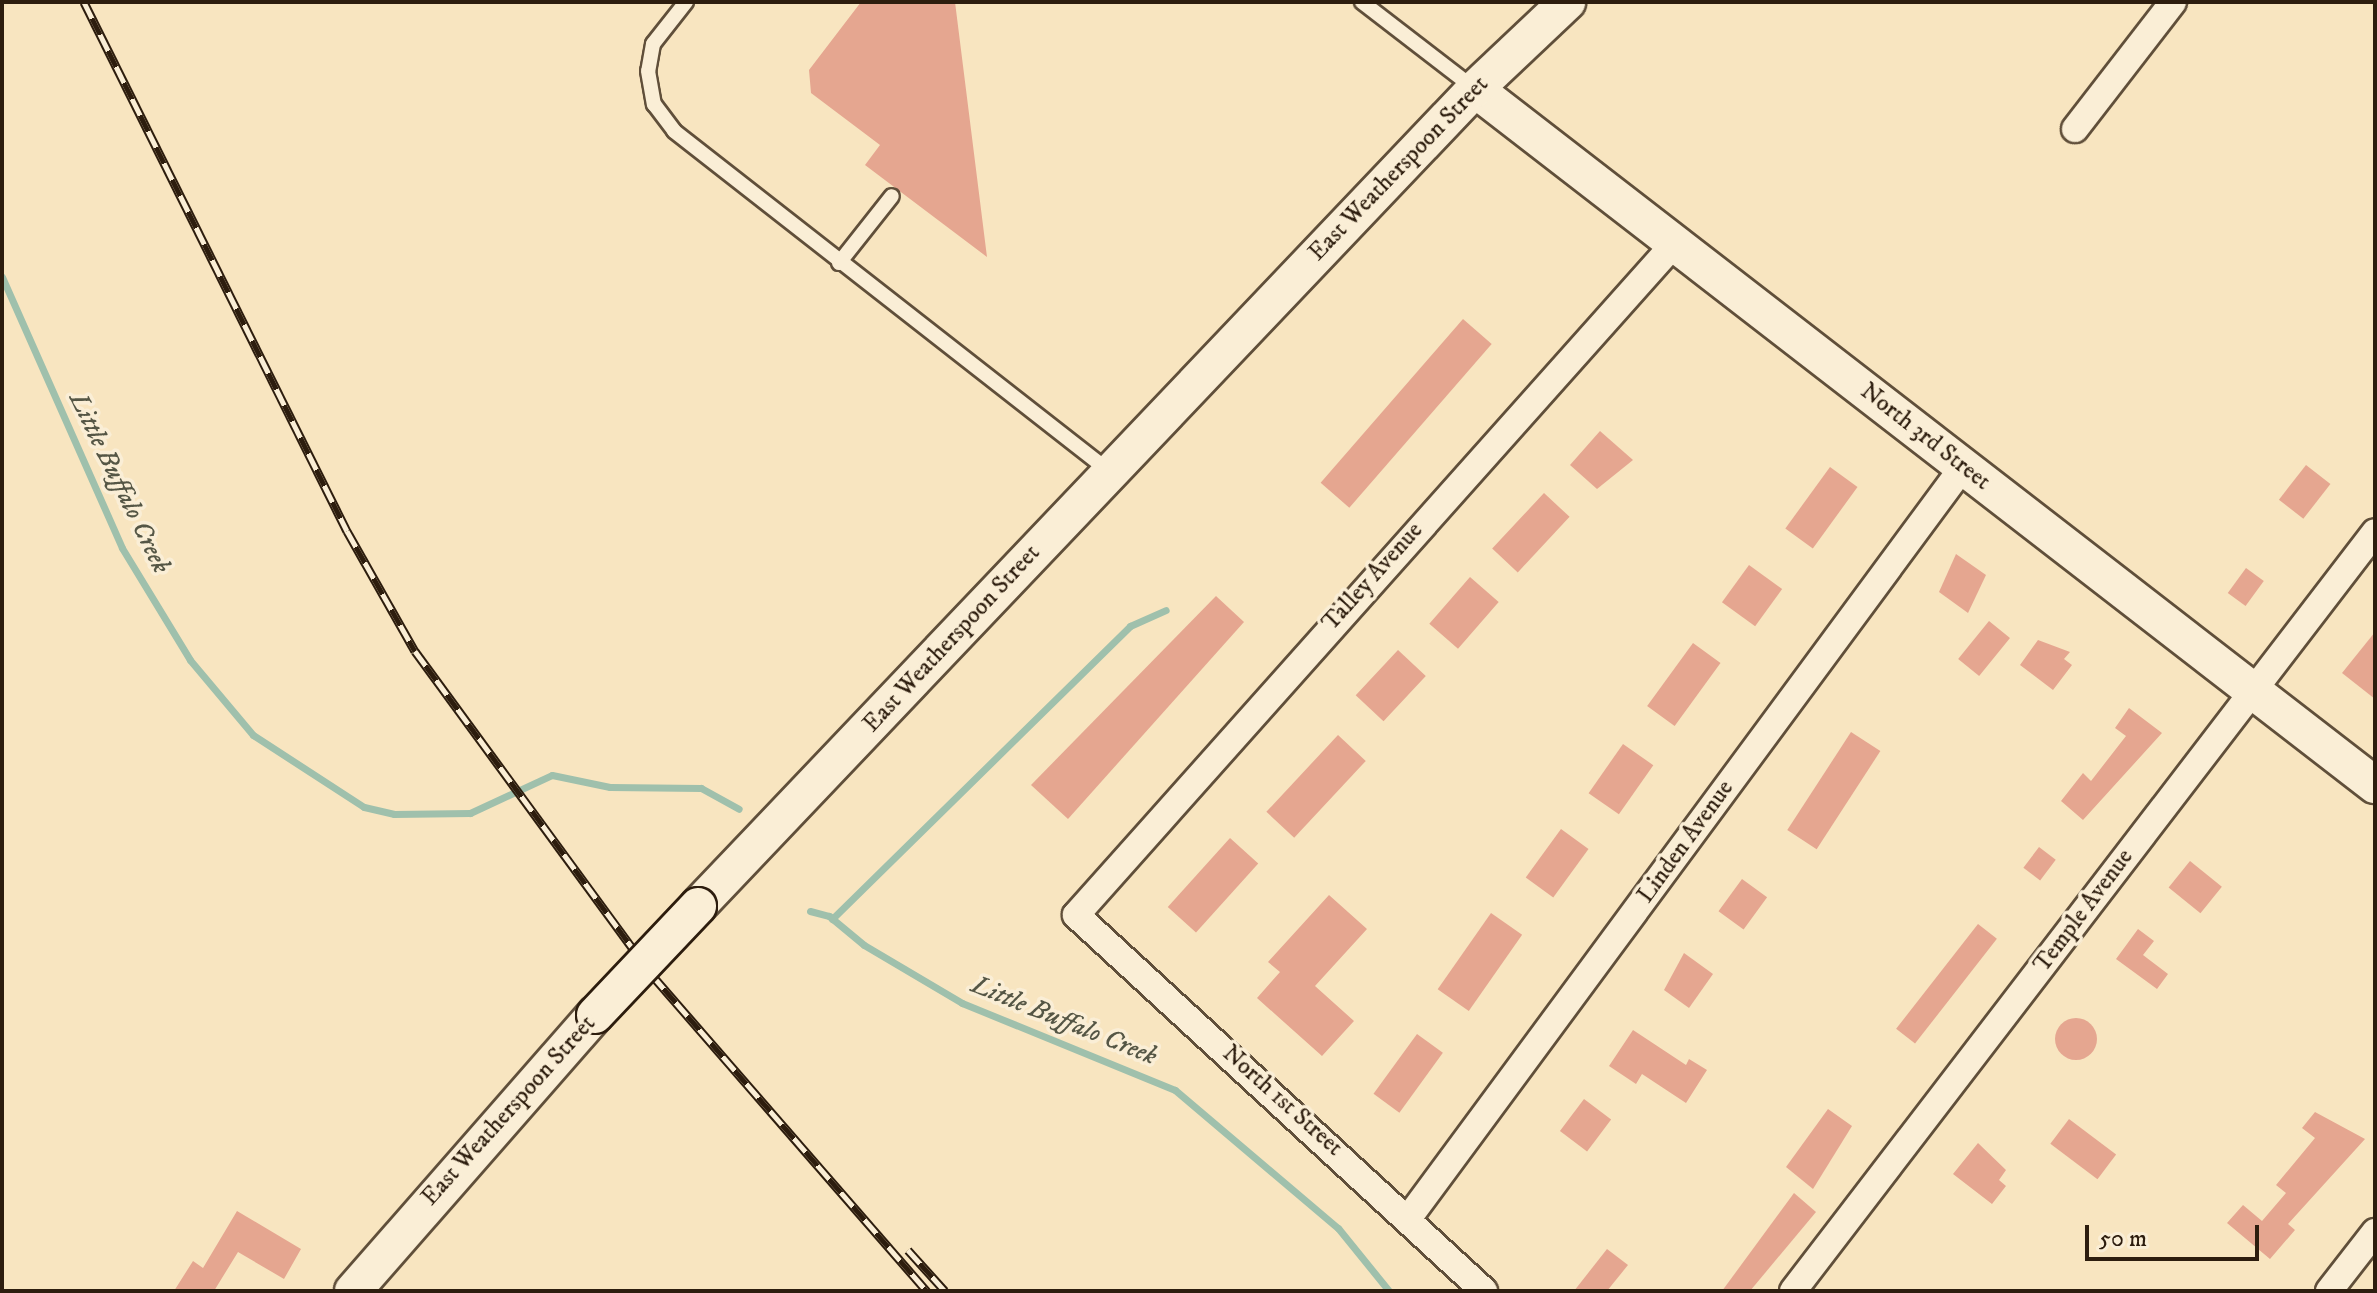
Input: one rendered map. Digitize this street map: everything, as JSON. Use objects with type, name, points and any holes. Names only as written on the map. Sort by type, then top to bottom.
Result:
[{"type":"street","name":"East Weatherspoon Street","points":[[353,1291],[595,1015],[1475,89],[1567,2]]},
{"type":"street","points":[[2075,129],[2173,2]]},
{"type":"street","name":"North 3rd Street","points":[[1475,89],[2375,785]]},
{"type":"street","name":"Talley Avenue","points":[[1076,915],[1674,244]]},
{"type":"street","name":"Linden Avenue","points":[[1410,1216],[1963,467]]},
{"type":"street","name":"Temple Avenue","points":[[1793,1291],[2375,532]]},
{"type":"street","name":"North 1st Street","points":[[1076,915],[1410,1216],[1484,1291]]},
{"type":"street","points":[[2329,1291],[2375,1232]]},
{"type":"lane","points":[[686,2],[653,44],[648,71],[654,104],[674,131],[1109,471]]},
{"type":"lane","points":[[1362,2],[1475,89]]},
{"type":"lane","points":[[839,263],[892,196]]},
{"type":"building","points":[[861,2],[955,2],[987,257],[865,165],[880,145],[811,93],[809,70]]},
{"type":"building","points":[[1463,319],[1492,344],[1349,508],[1321,483]]},
{"type":"building","points":[[1600,431],[1633,460],[1597,489],[1570,465]]},
{"type":"building","points":[[2306,465],[2330,484],[2303,519],[2279,500]]},
{"type":"building","points":[[1830,467],[1858,487],[1813,548],[1785,528]]},
{"type":"building","points":[[1544,493],[1570,517],[1518,572],[1492,549]]},
{"type":"building","points":[[1956,554],[1986,575],[1968,613],[1939,592]]},
{"type":"building","points":[[1749,565],[1782,589],[1755,626],[1722,602]]},
{"type":"building","points":[[2246,568],[2264,581],[2246,606],[2228,593]]},
{"type":"building","points":[[1470,577],[1499,602],[1458,649],[1429,624]]},
{"type":"building","points":[[1216,596],[1244,622],[1068,819],[1031,785]]},
{"type":"building","points":[[1989,621],[2010,638],[1979,676],[1958,659]]},
{"type":"building","points":[[2375,632],[2375,699],[2342,673]]},
{"type":"building","points":[[2038,640],[2070,652],[2064,659],[2072,665],[2053,690],[2020,665]]},
{"type":"building","points":[[1693,643],[1721,663],[1675,726],[1647,706]]},
{"type":"building","points":[[1398,650],[1426,676],[1384,721],[1356,695]]},
{"type":"building","points":[[2129,708],[2162,733],[2083,820],[2061,801],[2083,773],[2091,781],[2126,736],[2115,728]]},
{"type":"building","points":[[1851,732],[1880,751],[1817,849],[1787,830]]},
{"type":"building","points":[[1338,735],[1366,761],[1294,838],[1266,812]]},
{"type":"building","points":[[1623,744],[1653,765],[1619,814],[1589,793]]},
{"type":"building","points":[[1561,829],[1589,849],[1553,898],[1526,878]]},
{"type":"building","points":[[1230,838],[1258,863],[1196,933],[1168,907]]},
{"type":"building","points":[[2039,847],[2056,860],[2040,880],[2023,868]]},
{"type":"building","points":[[2190,861],[2222,887],[2200,913],[2169,887]]},
{"type":"building","points":[[1742,879],[1767,897],[1744,930],[1718,911]]},
{"type":"building","points":[[1329,895],[1367,929],[1315,986],[1354,1021],[1322,1056],[1257,998],[1280,972],[1268,962]]},
{"type":"building","points":[[1491,913],[1522,935],[1469,1011],[1438,989]]},
{"type":"building","points":[[1978,924],[1997,939],[1915,1044],[1896,1029]]},
{"type":"building","points":[[2138,929],[2154,941],[2143,955],[2168,974],[2157,989],[2116,959]]},
{"type":"building","points":[[1684,953],[1713,974],[1689,1008],[1664,990]]},
{"type":"building","points":[[2076,1018],[2091,1024],[2097,1039],[2091,1054],[2076,1060],[2061,1054],[2055,1039],[2061,1024]]},
{"type":"building","points":[[1633,1030],[1686,1065],[1689,1059],[1707,1070],[1686,1103],[1642,1074],[1636,1084],[1609,1066]]},
{"type":"building","points":[[1417,1034],[1443,1053],[1399,1113],[1374,1094]]},
{"type":"building","points":[[1584,1099],[1611,1119],[1587,1151],[1560,1131]]},
{"type":"building","points":[[1828,1109],[1852,1126],[1813,1189],[1786,1167]]},
{"type":"building","points":[[2315,1112],[2365,1139],[2288,1224],[2295,1230],[2270,1259],[2227,1223],[2243,1205],[2262,1221],[2286,1193],[2276,1185],[2315,1138],[2302,1128]]},
{"type":"building","points":[[2069,1119],[2116,1155],[2097,1179],[2050,1144]]},
{"type":"building","points":[[1978,1143],[2006,1170],[1999,1180],[2006,1186],[1992,1204],[1953,1174]]},
{"type":"building","points":[[1794,1193],[1816,1212],[1750,1291],[1722,1291]]},
{"type":"building","points":[[237,1211],[301,1249],[284,1279],[238,1252],[214,1291],[174,1291],[193,1261],[203,1268]]},
{"type":"building","points":[[1607,1249],[1628,1265],[1607,1291],[1574,1291]]},
{"type":"waterway","name":"Little Buffalo Creek","points":[[2,277],[122,548],[190,660],[253,735],[364,807],[394,814],[470,813],[552,775],[610,787],[701,788],[739,809]]},
{"type":"waterway","points":[[832,919],[1130,626],[1166,610]]},
{"type":"waterway","name":"Little Buffalo Creek","points":[[810,911],[829,916],[864,945],[962,1003],[1175,1090],[1338,1228],[1389,1291]]},
{"type":"railway","points":[[84,2],[347,531],[415,651],[652,975],[927,1291]]},
{"type":"railway","points":[[908,1250],[945,1291]]}]
